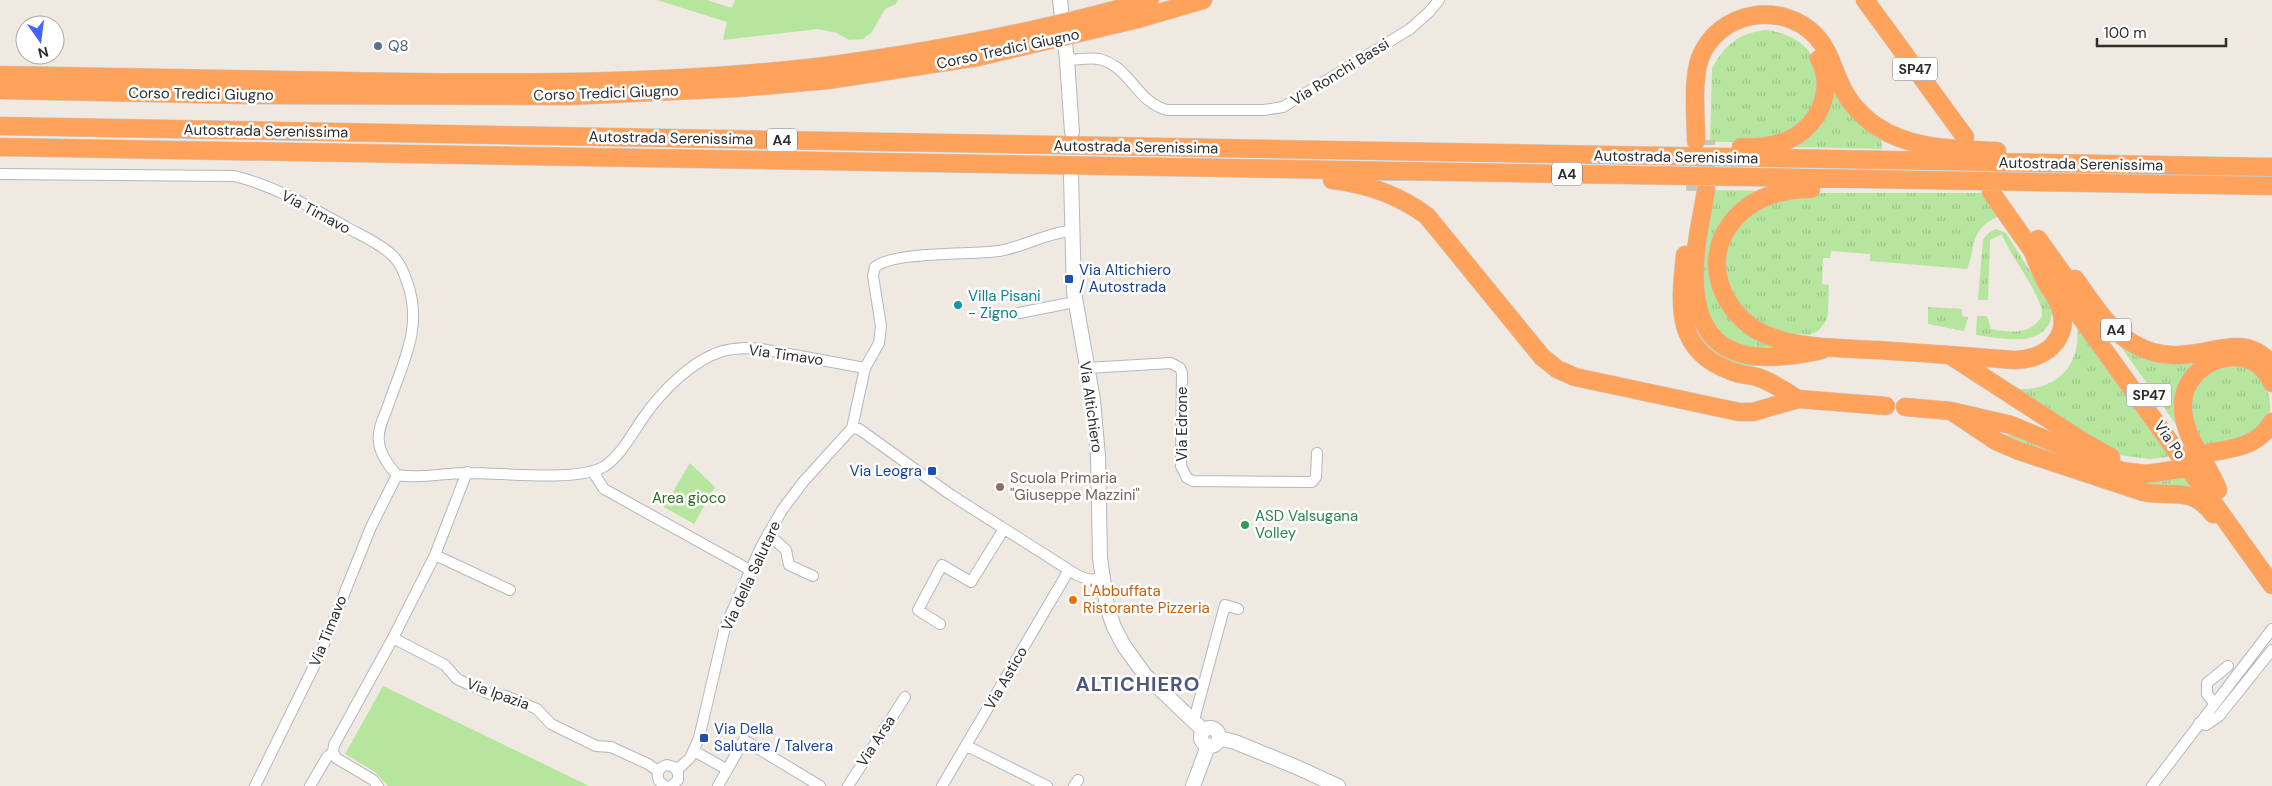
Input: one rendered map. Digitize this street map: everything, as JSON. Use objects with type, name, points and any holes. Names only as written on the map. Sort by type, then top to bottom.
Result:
[{"type":"highway","name":"Corso Tredici Giugno","points":[[0,90],[249,95],[569,96],[738,88],[827,73],[975,42],[1074,20],[1150,0]]},
{"type":"highway","name":"Corso Tredici Giugno","points":[[0,75],[527,83],[827,73],[930,66],[1025,47],[1110,27],[1203,0]]},
{"type":"highway","name":"SP47","points":[[1852,0],[1958,137],[1928,86],[1864,0]]},
{"type":"highway","points":[[1873,0],[1903,42],[1928,86]]},
{"type":"highway","name":"A4","points":[[1563,155],[1641,146],[1751,148],[1786,141],[1799,134],[1811,123],[1824,99],[1826,84],[1824,67],[1815,51],[1802,38],[1786,28],[1774,25],[1748,27],[1728,38],[1719,48],[1709,66],[1701,141],[1697,73],[1704,50],[1715,35],[1730,24],[1746,17],[1765,14],[1785,17],[1811,31],[1828,51],[1844,91],[1855,106],[1874,124],[1901,140],[1953,149],[2132,157],[2206,166]]},
{"type":"highway","name":"Autostrada Serenissima","points":[[0,126],[2272,167]]},
{"type":"highway","name":"Autostrada Serenissima","points":[[0,147],[2272,186]]},
{"type":"highway","points":[[1240,168],[1282,176],[1349,182],[1392,195],[1413,205],[1442,231],[1542,357],[1557,369],[1575,377],[1739,412],[1753,412],[1798,398]]},
{"type":"highway","points":[[1894,180],[1860,188],[1807,189],[1776,193],[1756,202],[1737,215],[1721,241],[1718,256],[1719,280],[1723,293],[1735,312],[1757,330],[1772,337],[1835,347],[2021,360],[2039,356],[2055,344],[2060,336],[2063,315],[2033,252]]},
{"type":"highway","points":[[1835,347],[1776,358],[1755,357],[1735,352],[1723,346],[1705,329],[1698,310],[1695,264],[1700,190],[1686,244],[1682,311],[1688,337],[1700,353],[1721,368],[1758,378],[1798,398],[1886,406]]},
{"type":"highway","name":"Via Po","points":[[1998,193],[2031,229],[2218,490],[2266,564],[2150,412],[2033,252],[1998,193]]},
{"type":"highway","name":"A4","points":[[2031,229],[2054,253],[2111,326],[2133,344],[2150,351],[2171,355],[2189,355],[2227,346],[2240,346],[2255,351],[2272,364]]},
{"type":"highway","points":[[1905,407],[1951,411],[2011,426],[2122,471],[2146,474],[2178,464],[2142,464],[2111,457],[2084,442],[1948,355]]},
{"type":"highway","points":[[2218,490],[2190,436],[2182,406],[2186,389],[2194,375],[2204,366],[2218,359],[2234,356],[2256,364],[2265,371],[2272,384]]},
{"type":"highway","points":[[1951,411],[1996,441],[2020,451],[2143,492],[2153,494],[2177,493],[2189,495],[2201,501],[2243,553],[2266,564],[2272,585]]},
{"type":"highway","points":[[2272,422],[2264,435],[2255,441],[2246,446],[2209,458],[2254,454],[2272,441]]},
{"type":"street","points":[[1060,0],[1067,60],[1072,132]]},
{"type":"street","name":"Via Ronchi Bassi","points":[[1067,60],[1098,59],[1114,64],[1147,101],[1155,107],[1167,110],[1264,110],[1283,108],[1410,29],[1439,0]]},
{"type":"street","name":"Via Timavo","points":[[0,174],[234,176],[260,182],[335,221],[387,251],[404,272],[412,298],[414,319],[412,336],[381,425],[378,440],[380,449],[397,475]]},
{"type":"street","name":"Via Altichiero","points":[[1072,179],[1075,302],[1093,400],[1098,456],[1102,578],[1112,620],[1124,646],[1145,674],[1204,731],[1209,728],[1214,729],[1214,742],[1235,742],[1338,786]]},
{"type":"street","name":"Via della Salutare","points":[[671,786],[678,780],[677,770],[690,758],[694,751],[704,725],[725,627],[768,534],[782,510],[804,481],[856,429],[865,368],[880,343],[882,326],[873,276],[875,267],[880,263],[956,252],[998,251],[1072,231]]},
{"type":"street","points":[[1019,313],[1075,302]]},
{"type":"street","name":"Via Timavo","points":[[397,475],[467,472],[568,475],[594,472],[612,460],[672,382],[723,351],[749,348],[761,349],[865,368]]},
{"type":"street","name":"Via Edrone","points":[[1087,368],[1171,362],[1180,368],[1182,373],[1181,466],[1183,472],[1193,481],[1312,482],[1316,477],[1317,453]]},
{"type":"street","points":[[856,429],[951,495],[1069,570],[1085,578],[1102,578]]},
{"type":"street","points":[[378,786],[373,780],[336,758],[333,752],[334,745],[393,638],[435,555],[467,472]]},
{"type":"street","points":[[594,472],[604,489],[750,570]]},
{"type":"street","name":"Via Timavo","points":[[255,786],[320,654],[371,527],[397,475]]},
{"type":"street","points":[[940,624],[918,610],[942,565],[971,582],[1004,530]]},
{"type":"street","points":[[768,534],[786,550],[789,565],[813,576]]},
{"type":"street","points":[[435,555],[510,590]]},
{"type":"street","name":"Via Astico","points":[[942,786],[1069,570]]},
{"type":"street","points":[[1194,720],[1225,605],[1238,609]]},
{"type":"street","points":[[2152,786],[2272,629]]},
{"type":"street","name":"Via Ipazia","points":[[393,638],[445,666],[458,679],[490,694],[506,696],[537,709],[551,724],[596,746],[611,747],[648,764],[658,771]]},
{"type":"street","points":[[2199,723],[2206,725],[2219,716],[2272,650]]},
{"type":"street","points":[[2214,704],[2207,694],[2207,683],[2228,666]]},
{"type":"street","name":"Via Arsa","points":[[848,786],[905,697]]},
{"type":"street","points":[[718,786],[744,740],[820,786]]},
{"type":"street","points":[[1193,786],[1214,742]]},
{"type":"street","points":[[967,746],[1047,786]]},
{"type":"street","points":[[694,751],[726,770]]},
{"type":"street","points":[[310,786],[327,757],[333,752]]},
{"type":"street","points":[[665,786],[659,781],[658,771],[667,765],[677,770]]},
{"type":"green space","points":[[657,0],[707,0],[732,8],[735,0],[898,0],[896,4],[885,9],[872,32],[863,39],[849,40],[837,33],[818,29],[723,40],[727,22]]},
{"type":"green space","points":[[1766,30],[1781,33],[1796,40],[1813,57],[1817,68],[1818,103],[1796,131],[1760,142],[1710,142],[1712,69],[1722,53],[1733,42],[1748,34]]},
{"type":"green space","points":[[1829,76],[1881,137],[1882,149],[1788,147]]},
{"type":"green space","points":[[1710,190],[1764,191],[1736,209],[1716,286],[1778,343],[1778,352],[1746,350],[1712,332],[1700,288]]},
{"type":"green space","points":[[1811,193],[1985,193],[1997,217],[1988,222],[1978,233],[1967,269],[1870,261],[1870,254],[1831,251],[1830,258],[1823,258],[1822,284],[1829,285],[1826,321],[1819,330],[1810,335],[1778,333],[1756,323],[1735,302],[1723,274],[1730,234],[1761,205]]},
{"type":"green space","points":[[1996,229],[2006,233],[2052,306],[2050,320],[2045,330],[2036,336],[2013,339],[1976,335],[1977,316],[1987,316],[1991,329],[2019,331],[2032,327],[2042,316],[2038,298],[2002,234],[1990,240],[1988,300],[1978,300],[1983,239]]},
{"type":"green space","points":[[1928,307],[1962,309],[1962,316],[1968,317],[1964,331],[1928,324]]},
{"type":"green space","points":[[1692,312],[1754,363],[1755,370],[1726,365],[1693,338]]},
{"type":"green space","points":[[2076,323],[2174,456],[2151,459],[2118,455],[2016,389],[2031,389],[2044,386],[2064,372],[2076,351]]},
{"type":"green space","points":[[2112,334],[2129,347],[2217,353],[2199,363],[2182,433]]},
{"type":"green space","points":[[2242,361],[2259,377],[2267,389],[2270,414],[2267,423],[2263,430],[2257,433],[2203,451],[2189,420],[2189,394],[2201,373]]},
{"type":"green space","points":[[2010,430],[2106,472],[2186,474],[2196,490],[2154,491],[2006,437]]},
{"type":"green space","name":"Area gioco","points":[[690,463],[715,487],[694,524],[664,507]]},
{"type":"green space","points":[[383,686],[589,786],[388,786],[375,772],[345,754]]},
{"type":"tunnel","points":[[1706,140],[1706,172]]},
{"type":"tunnel","points":[[1975,152],[2005,194]]},
{"type":"tunnel","points":[[1695,191],[1696,162]]},
{"type":"place","name":"Q8","points":[[378,46]]},
{"type":"place","name":"Via Altichiero / Autostrada","points":[[1069,279]]},
{"type":"place","name":"Villa Pisani - Zigno","points":[[958,305]]},
{"type":"place","name":"Via Leogra","points":[[932,471]]},
{"type":"place","name":"Scuola Primaria \"Giuseppe Mazzini\"","points":[[1000,487]]},
{"type":"place","name":"ASD Valsugana Volley","points":[[1245,525]]},
{"type":"place","name":"L'Abbuffata Ristorante Pizzeria","points":[[1073,600]]},
{"type":"place","name":"Via Della Salutare / Talvera","points":[[704,738]]},
{"type":"district","name":"ALTICHIERO","points":[[1138,684]]}]
